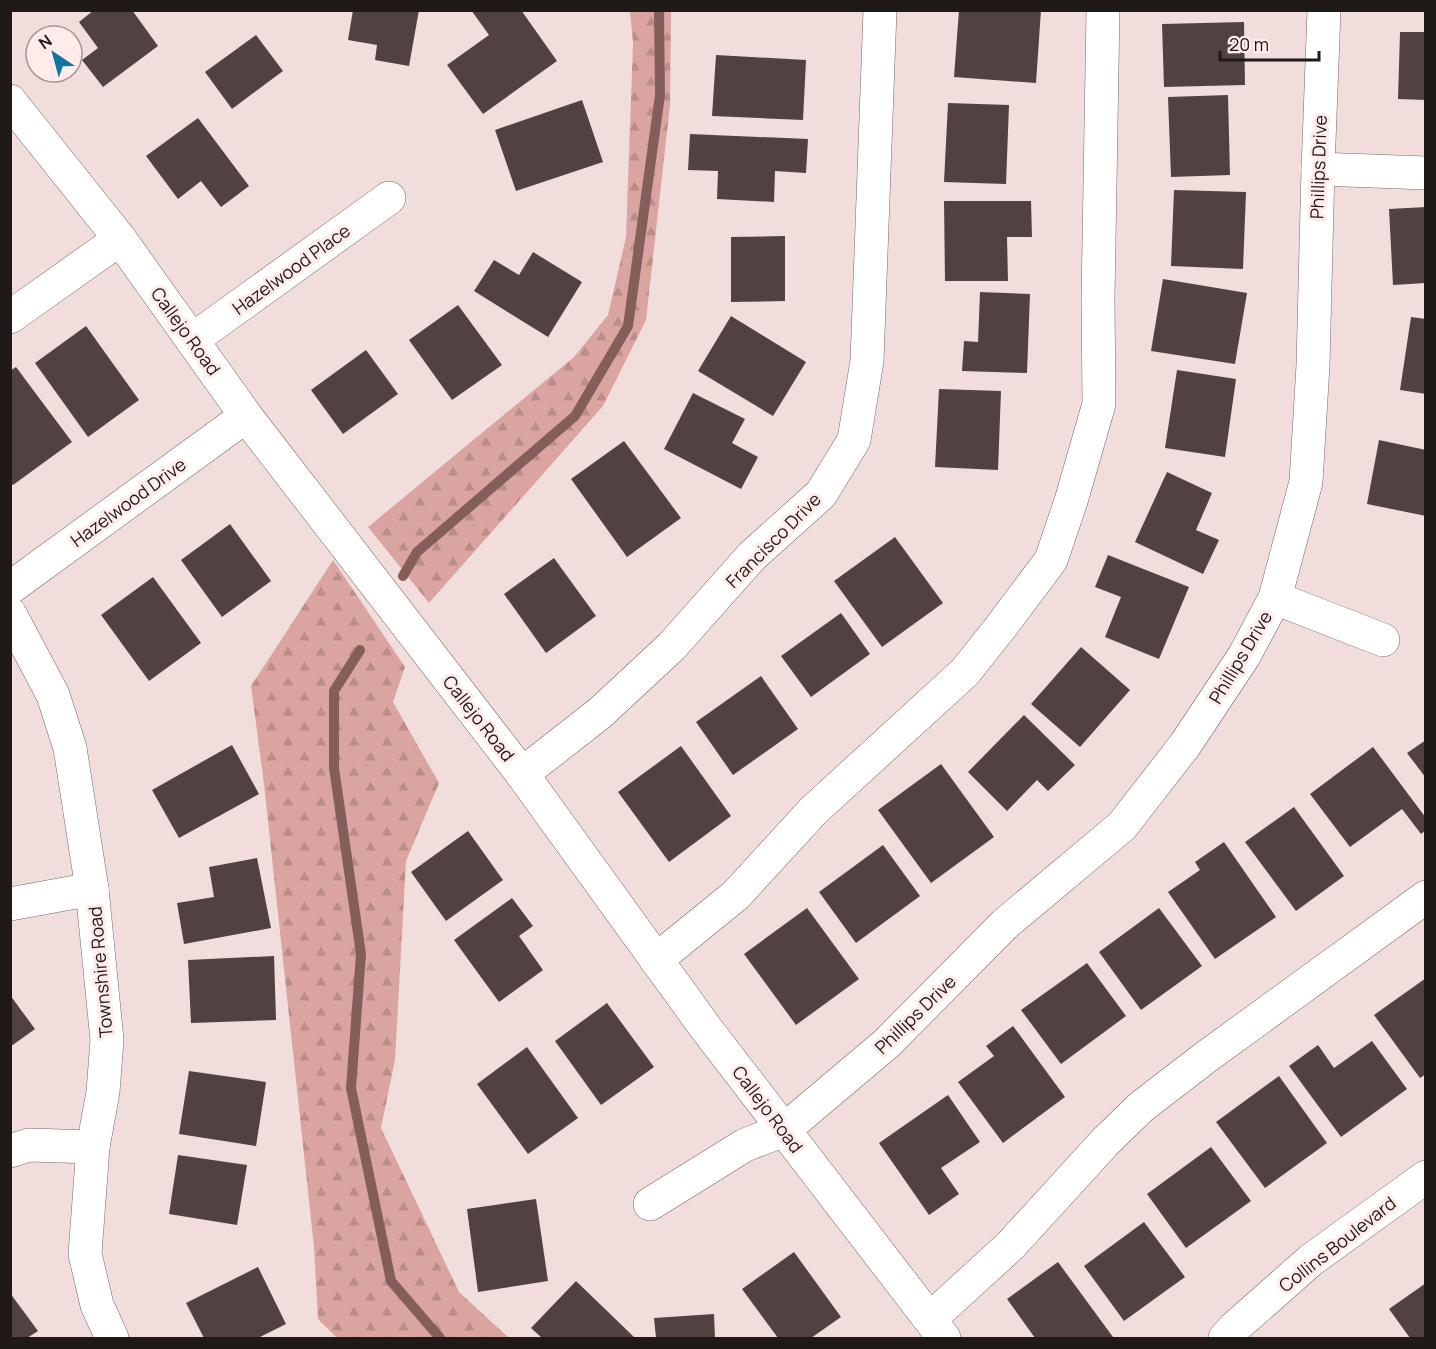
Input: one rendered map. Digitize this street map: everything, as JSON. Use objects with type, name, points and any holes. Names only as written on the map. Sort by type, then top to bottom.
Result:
[{"type":"street","name":"Francisco Drive","points":[[522,774],[600,713],[672,646],[752,556],[821,494],[854,440],[867,361],[880,10]]},
{"type":"street","points":[[656,960],[736,895],[813,811],[965,672],[1051,560],[1099,404],[1098,299],[1103,10]]},
{"type":"street","name":"Phillips Drive","points":[[650,1204],[745,1145],[784,1130],[886,1044],[1005,924],[1122,826],[1191,735],[1244,656],[1275,598],[1306,482],[1313,365],[1324,10]]},
{"type":"street","name":"Callejo Road","points":[[10,100],[120,239],[246,416],[522,774],[705,1027],[937,1329]]},
{"type":"street","points":[[1318,169],[1425,173]]},
{"type":"street","name":"Hazelwood Place","points":[[192,340],[389,198]]},
{"type":"street","points":[[10,317],[120,239]]},
{"type":"street","name":"Hazelwood Drive","points":[[10,588],[246,416]]},
{"type":"street","points":[[1275,598],[1383,640]]},
{"type":"street","name":"Townshire Road","points":[[10,614],[53,695],[70,748],[92,889],[107,1040],[103,1092],[93,1148],[85,1254],[97,1305],[112,1338]]},
{"type":"street","points":[[10,904],[92,889]]},
{"type":"street","points":[[937,1329],[1106,1142],[1142,1107],[1425,897]]},
{"type":"street","points":[[10,1151],[29,1145],[93,1148]]},
{"type":"street","name":"Collins Boulevard","points":[[1225,1338],[1311,1260],[1425,1177]]},
{"type":"green space","points":[[630,11],[671,11],[670,105],[646,320],[603,406],[429,603],[368,527],[574,357],[608,315],[626,237],[633,43]]},
{"type":"green space","points":[[333,560],[405,667],[393,702],[439,783],[406,861],[395,1060],[381,1128],[459,1292],[509,1338],[337,1338],[318,1319],[314,1247],[264,784],[251,686]]},
{"type":"building","points":[[94,10],[132,10],[158,46],[103,87],[84,63],[84,58],[98,48],[84,29],[84,24],[79,22]]},
{"type":"building","points":[[353,10],[419,10],[409,66],[375,60],[377,45],[348,40]]},
{"type":"building","points":[[471,10],[521,10],[557,61],[483,114],[447,65],[489,35]]},
{"type":"building","points":[[959,10],[1041,10],[1036,83],[954,77]]},
{"type":"building","points":[[1244,22],[1245,85],[1164,87],[1162,24]]},
{"type":"building","points":[[1400,32],[1426,32],[1426,100],[1398,99]]},
{"type":"building","points":[[256,35],[283,71],[232,109],[205,72]]},
{"type":"building","points":[[716,55],[806,60],[803,120],[712,116]]},
{"type":"building","points":[[1228,95],[1230,175],[1171,177],[1168,97]]},
{"type":"building","points":[[582,100],[603,162],[516,191],[495,130]]},
{"type":"building","points":[[948,103],[1009,105],[1006,184],[944,182]]},
{"type":"building","points":[[198,118],[249,186],[221,207],[201,181],[178,199],[146,156]]},
{"type":"building","points":[[690,134],[808,139],[806,173],[775,171],[774,202],[717,199],[718,171],[688,170]]},
{"type":"building","points":[[1174,190],[1246,192],[1243,269],[1171,266]]},
{"type":"building","points":[[944,201],[1031,201],[1032,237],[1007,237],[1008,281],[945,281]]},
{"type":"building","points":[[1426,207],[1426,283],[1393,285],[1389,209]]},
{"type":"building","points":[[785,236],[785,301],[731,302],[731,237]]},
{"type":"building","points":[[533,252],[582,282],[548,337],[474,291],[494,260],[519,275]]},
{"type":"building","points":[[1163,279],[1247,293],[1235,364],[1151,351]]},
{"type":"building","points":[[980,292],[1030,294],[1027,373],[962,371],[964,341],[978,342]]},
{"type":"building","points":[[458,305],[502,365],[452,400],[409,340]]},
{"type":"building","points":[[731,316],[806,362],[773,416],[698,371]]},
{"type":"building","points":[[1411,317],[1426,319],[1426,394],[1400,390]]},
{"type":"building","points":[[86,326],[139,400],[88,437],[35,363]]},
{"type":"building","points":[[366,350],[398,394],[343,434],[311,390]]},
{"type":"building","points":[[16,367],[72,442],[13,485],[10,482],[10,371]]},
{"type":"building","points":[[1177,370],[1236,379],[1225,457],[1165,448]]},
{"type":"building","points":[[939,389],[1001,391],[998,470],[935,467]]},
{"type":"building","points":[[693,393],[745,419],[732,443],[758,457],[741,489],[664,449]]},
{"type":"building","points":[[1379,440],[1426,450],[1426,516],[1367,504]]},
{"type":"building","points":[[624,441],[681,518],[627,557],[571,479]]},
{"type":"building","points":[[1167,472],[1212,493],[1196,530],[1219,540],[1203,574],[1135,542]]},
{"type":"building","points":[[230,524],[271,581],[222,617],[181,560]]},
{"type":"building","points":[[895,537],[943,603],[882,647],[834,581]]},
{"type":"building","points":[[1108,555],[1189,587],[1159,659],[1105,637],[1121,597],[1095,587]]},
{"type":"building","points":[[554,558],[596,616],[546,653],[504,594]]},
{"type":"building","points":[[153,577],[201,643],[149,681],[101,615]]},
{"type":"building","points":[[841,613],[870,654],[811,697],[781,656]]},
{"type":"building","points":[[1081,647],[1130,690],[1080,747],[1031,704]]},
{"type":"building","points":[[761,676],[798,729],[733,775],[696,722]]},
{"type":"building","points":[[1024,715],[1075,765],[1048,791],[1037,780],[1007,811],[968,772]]},
{"type":"building","points":[[1426,740],[1426,778],[1407,753]]},
{"type":"building","points":[[232,745],[259,794],[179,838],[152,790]]},
{"type":"building","points":[[681,746],[731,816],[669,862],[618,792]]},
{"type":"building","points":[[1373,747],[1426,818],[1426,830],[1421,834],[1402,809],[1350,847],[1310,794]]},
{"type":"building","points":[[941,764],[994,837],[931,883],[878,810]]},
{"type":"building","points":[[1294,807],[1344,876],[1296,911],[1245,842]]},
{"type":"building","points":[[468,831],[503,880],[446,921],[411,872]]},
{"type":"building","points":[[1224,842],[1276,917],[1215,959],[1168,892],[1200,870],[1195,862]]},
{"type":"building","points":[[883,845],[920,896],[856,943],[819,892]]},
{"type":"building","points":[[257,858],[271,928],[184,944],[177,903],[214,897],[209,867]]},
{"type":"building","points":[[512,898],[533,926],[519,936],[543,970],[499,1002],[454,940]]},
{"type":"building","points":[[807,908],[859,979],[796,1025],[744,954]]},
{"type":"building","points":[[1159,908],[1202,966],[1141,1010],[1099,952]]},
{"type":"building","points":[[274,956],[276,1020],[191,1023],[188,960]]},
{"type":"building","points":[[1087,963],[1126,1016],[1061,1064],[1021,1010]]},
{"type":"building","points":[[1426,978],[1426,1074],[1420,1078],[1374,1015]]},
{"type":"building","points":[[10,995],[35,1029],[10,1047]]},
{"type":"building","points":[[607,1003],[654,1067],[601,1105],[555,1041]]},
{"type":"building","points":[[1013,1026],[1065,1097],[1003,1143],[958,1082],[994,1056],[986,1046]]},
{"type":"building","points":[[1372,1041],[1407,1089],[1341,1137],[1289,1066],[1318,1045],[1334,1068]]},
{"type":"building","points":[[527,1047],[578,1118],[528,1154],[477,1084]]},
{"type":"building","points":[[189,1071],[266,1082],[256,1146],[179,1134]]},
{"type":"building","points":[[1279,1076],[1327,1143],[1265,1188],[1216,1122]]},
{"type":"building","points":[[948,1095],[980,1142],[941,1168],[959,1194],[929,1215],[879,1143]]},
{"type":"building","points":[[1211,1147],[1251,1201],[1186,1248],[1147,1194]]},
{"type":"building","points":[[178,1155],[247,1165],[237,1225],[169,1214]]},
{"type":"building","points":[[536,1199],[548,1281],[478,1292],[467,1209]]},
{"type":"building","points":[[1144,1222],[1185,1277],[1124,1321],[1084,1266]]},
{"type":"building","points":[[794,1252],[841,1317],[811,1338],[778,1338],[742,1289]]},
{"type":"building","points":[[1058,1262],[1113,1337],[1035,1338],[1007,1299]]},
{"type":"building","points":[[258,1267],[286,1324],[258,1338],[204,1338],[186,1303]]},
{"type":"building","points":[[576,1281],[634,1337],[542,1338],[531,1328]]},
{"type":"building","points":[[1426,1283],[1426,1338],[1410,1338],[1389,1309]]},
{"type":"building","points":[[10,1293],[38,1331],[27,1338],[10,1338]]},
{"type":"building","points":[[714,1314],[715,1338],[656,1338],[654,1318]]},
{"type":"waterway","points":[[403,576],[417,552],[575,416],[628,326],[660,95],[659,10]]},
{"type":"waterway","points":[[360,650],[334,691],[334,768],[361,954],[351,1088],[391,1281],[440,1338]]}]
